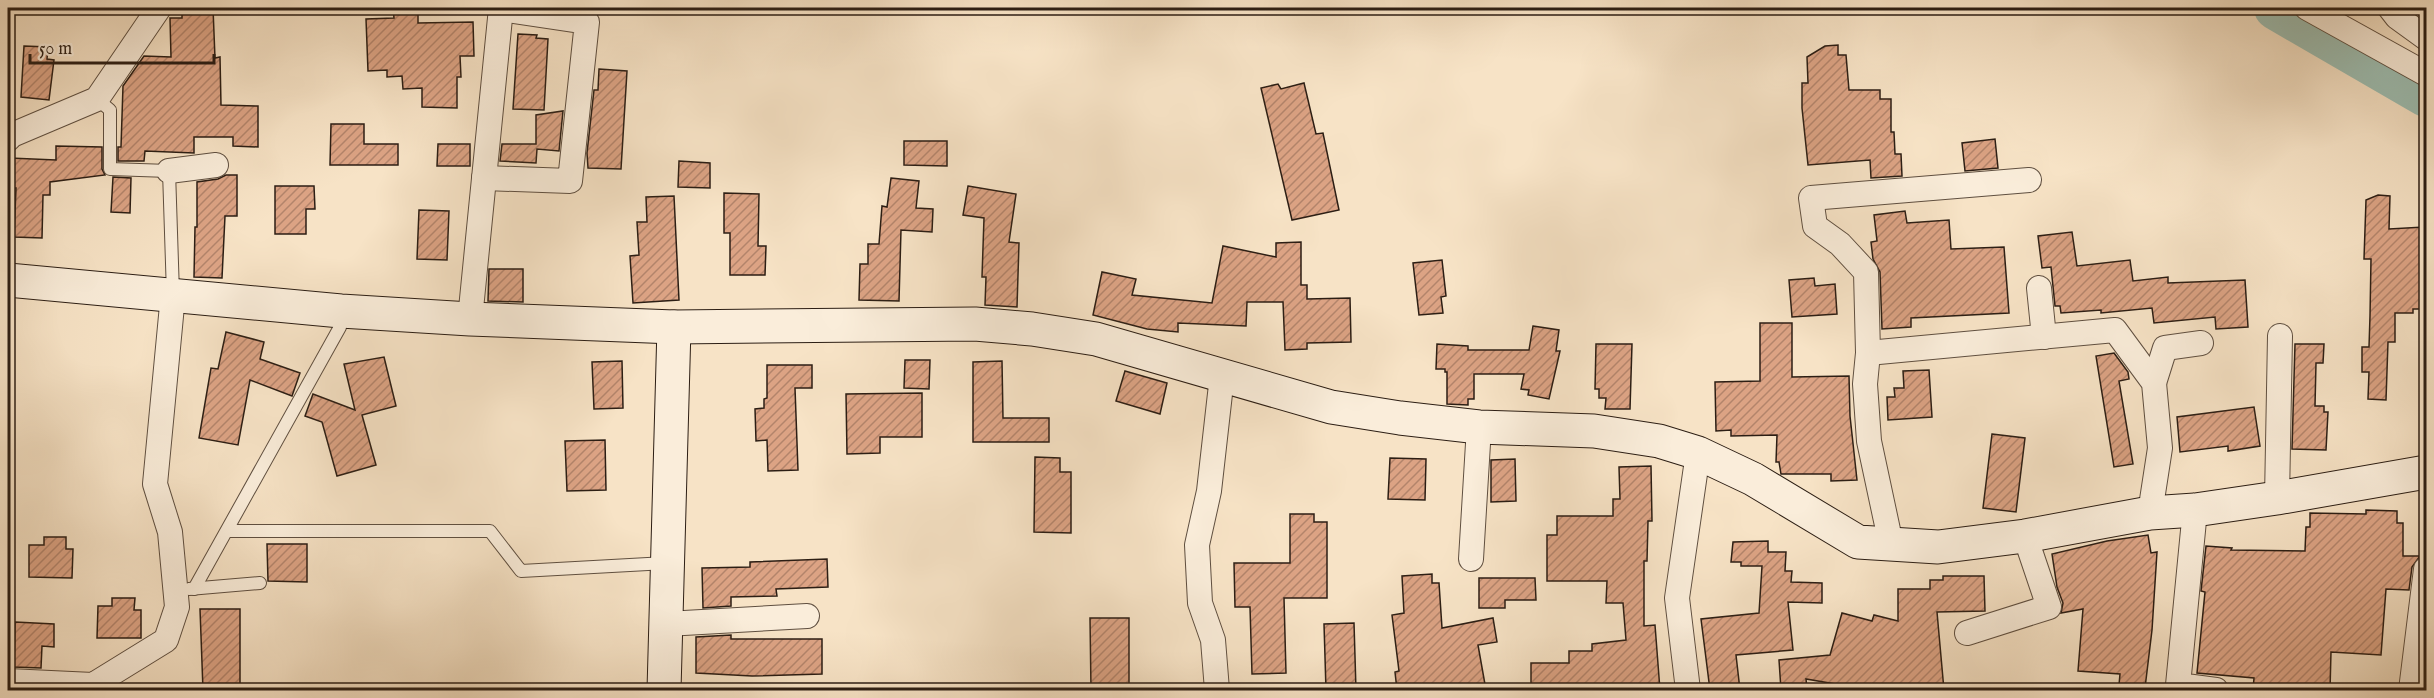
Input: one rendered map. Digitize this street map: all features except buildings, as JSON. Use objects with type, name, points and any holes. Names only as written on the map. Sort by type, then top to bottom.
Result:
[{"type":"street","points":[[8,139],[12,135],[97,99],[159,8]]},
{"type":"street","points":[[470,320],[484,178],[501,8],[587,22],[570,182],[484,178]]},
{"type":"street","points":[[2307,8],[2424,69]]},
{"type":"street","points":[[2390,8],[2397,17],[2427,38]]},
{"type":"street","points":[[169,171],[216,165]]},
{"type":"street","points":[[1891,544],[1869,441],[1865,384],[1868,353],[1866,272],[1840,244],[1815,226],[1811,198],[2029,180]]},
{"type":"street","points":[[8,280],[341,311],[470,320],[674,327],[975,324],[1032,329],[1096,339],[1331,407],[1479,427],[1594,431],[1659,441],[1698,453],[1753,479],[1858,542],[1938,547],[2025,536],[2150,513],[2194,510],[2277,498],[2427,472]]},
{"type":"street","points":[[2039,288],[2044,337]]},
{"type":"street","points":[[8,681],[93,685],[166,640],[185,590],[170,532],[154,484],[173,295]]},
{"type":"street","points":[[664,690],[674,327]]},
{"type":"street","points":[[1868,353],[2115,330],[2154,383]]},
{"type":"street","points":[[2277,498],[2280,336]]},
{"type":"street","points":[[2150,513],[2160,448],[2154,383],[2165,348],[2201,343]]},
{"type":"street","points":[[1216,690],[1213,640],[1200,603],[1197,545],[1209,491],[1222,376]]},
{"type":"street","points":[[1471,559],[1479,427]]},
{"type":"street","points":[[1688,690],[1677,598],[1698,453]]},
{"type":"street","points":[[2194,510],[2178,685],[2216,690]]},
{"type":"street","points":[[1967,633],[2049,607],[2025,536]]},
{"type":"street","points":[[2411,690],[2427,569]]},
{"type":"street","points":[[666,624],[807,616]]},
{"type":"lane","points":[[97,99],[110,110],[110,169],[169,171],[173,295]]},
{"type":"lane","points":[[185,590],[227,531],[340,327],[341,311]]},
{"type":"lane","points":[[227,531],[490,531],[521,571],[666,563]]},
{"type":"lane","points":[[185,590],[260,583]]},
{"type":"waterway","points":[[2276,8],[2426,95]]}]
